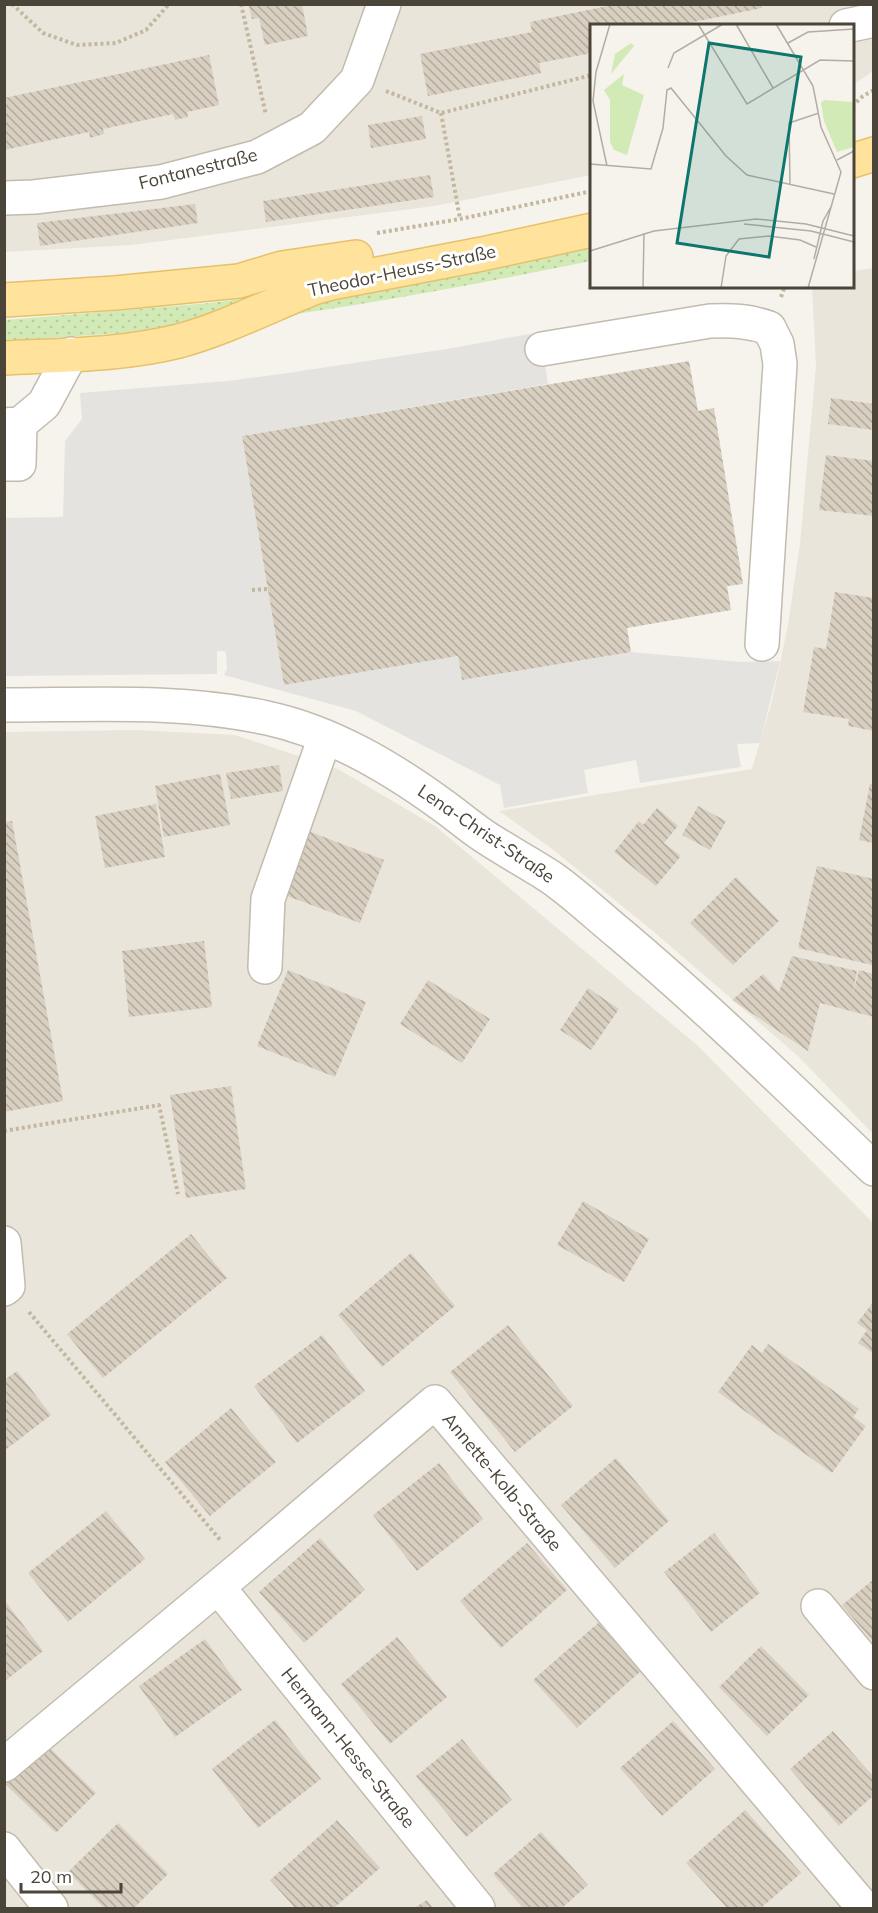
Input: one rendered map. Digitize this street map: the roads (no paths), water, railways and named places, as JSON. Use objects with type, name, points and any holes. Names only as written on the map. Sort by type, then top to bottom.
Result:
[{"type":"main road","points":[[854,140],[873,135]]},
{"type":"main road","points":[[854,160],[873,154]]},
{"type":"main road","name":"Theodor-Heuss-Straße","points":[[4,300],[115,293],[239,281],[282,268],[464,239],[590,211]]},
{"type":"main road","name":"Theodor-Heuss-Straße","points":[[4,358],[130,349],[180,340],[227,324],[316,287],[590,230]]},
{"type":"street","name":"Fontanestraße","points":[[4,198],[34,197],[161,182],[257,157],[312,128],[357,80],[384,4]]},
{"type":"street","points":[[854,24],[873,20]]},
{"type":"street","points":[[542,349],[710,321],[754,322],[769,328],[777,344],[780,364],[762,644]]},
{"type":"street","points":[[4,464],[19,464],[12,424],[44,404],[71,354]]},
{"type":"street","name":"Lena-Christ-Straße","points":[[4,705],[180,706],[268,718],[325,737],[363,754],[444,806],[478,832],[554,879],[676,981],[873,1168]]},
{"type":"street","points":[[265,966],[268,899],[325,737]]},
{"type":"street","points":[[4,1243],[6,1288]]},
{"type":"street","name":"Annette-Kolb-Straße","points":[[4,1765],[435,1402],[864,1908]]},
{"type":"street","name":"Hermann-Hesse-Straße","points":[[218,1587],[478,1908]]},
{"type":"street","points":[[818,1606],[873,1673]]},
{"type":"street","points":[[4,1848],[51,1908]]}]
